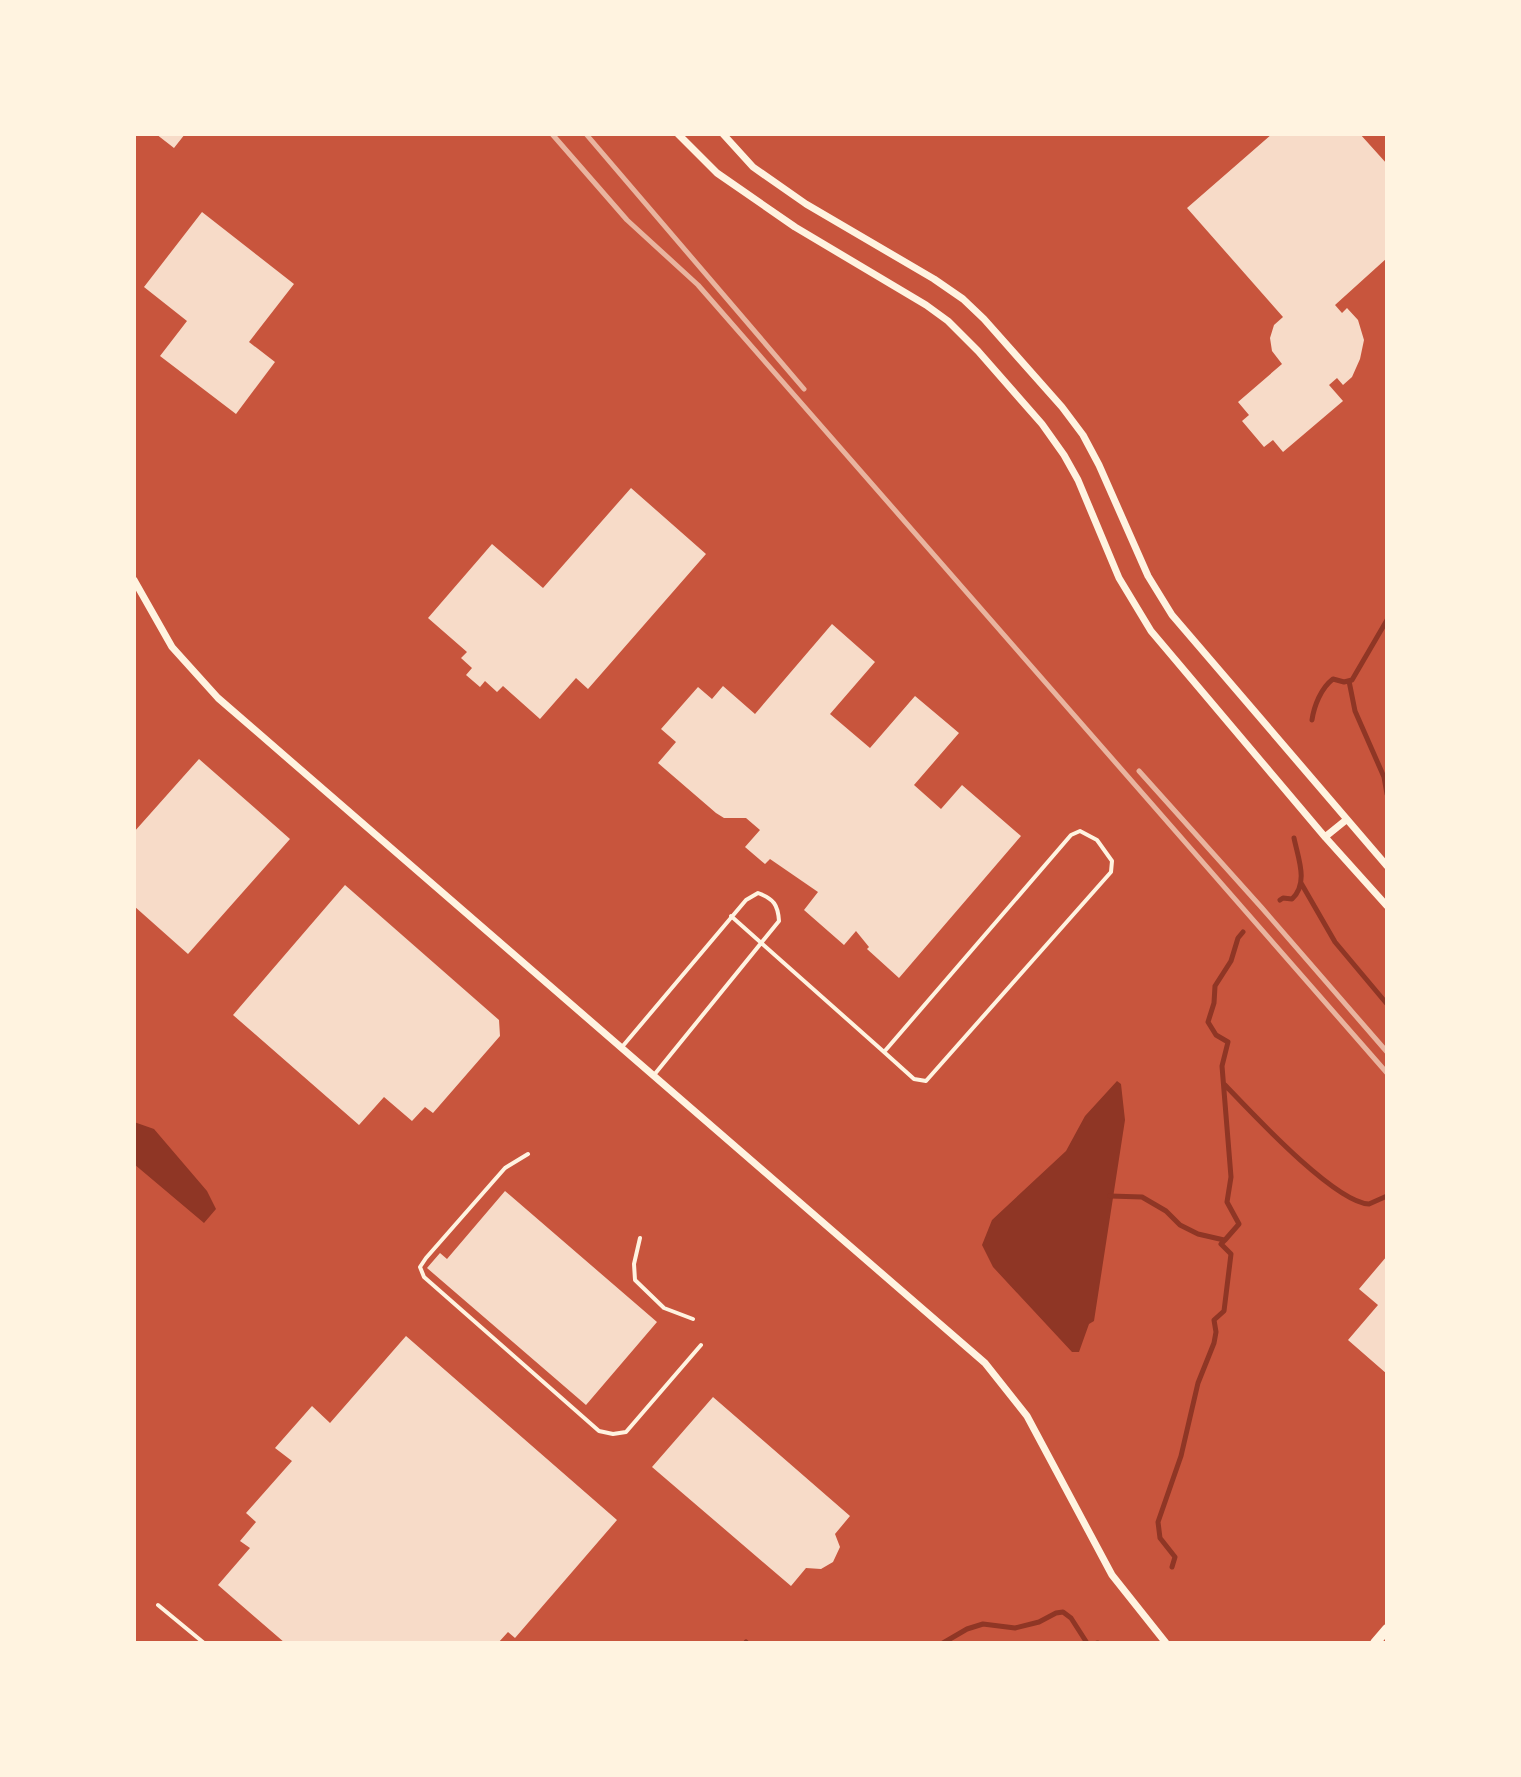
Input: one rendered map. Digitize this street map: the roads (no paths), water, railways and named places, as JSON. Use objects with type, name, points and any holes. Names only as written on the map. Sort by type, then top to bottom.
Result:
[{"type":"main road","points":[[1375,1643],[1387,1629]]},
{"type":"street","points":[[678,134],[717,173],[795,227],[926,305],[948,321],[978,351],[1042,424],[1064,455],[1078,480],[1119,578],[1151,631],[1387,906]]},
{"type":"street","points":[[723,134],[753,167],[806,204],[934,279],[963,299],[984,319],[1083,435],[1148,576],[1172,615],[1387,866]]},
{"type":"street","points":[[134,580],[172,647],[218,698],[985,1363],[1027,1416],[1112,1575],[1166,1643]]},
{"type":"street","points":[[1325,837],[1346,820]]},
{"type":"lane","points":[[731,916],[914,1079],[926,1081],[1111,872],[1112,861],[1097,840],[1080,831],[1071,835],[884,1052]]},
{"type":"lane","points":[[622,1047],[746,900],[758,893],[771,898],[778,907],[779,921],[654,1075]]},
{"type":"lane","points":[[528,1154],[505,1168],[426,1258],[420,1267],[424,1277],[599,1431],[613,1434],[626,1432],[701,1345]]},
{"type":"lane","points":[[640,1238],[634,1264],[635,1280],[664,1308],[693,1319]]},
{"type":"lane","points":[[158,1605],[204,1643]]},
{"type":"waterway","points":[[1312,720],[1316,703],[1325,687],[1333,679],[1344,682],[1352,680],[1387,620]]},
{"type":"waterway","points":[[1349,681],[1355,711],[1384,777],[1387,794]]},
{"type":"waterway","points":[[1280,900],[1292,899],[1300,886],[1301,870],[1294,838]]},
{"type":"waterway","points":[[1301,883],[1335,942],[1387,1004]]},
{"type":"waterway","points":[[1225,1240],[1239,1224],[1227,1202],[1231,1177],[1222,1066],[1228,1042],[1216,1035],[1208,1022],[1215,986],[1231,961],[1243,932]]},
{"type":"waterway","points":[[1225,1085],[1294,1154],[1335,1188],[1369,1204],[1387,1196]]},
{"type":"waterway","points":[[1110,1196],[1142,1197],[1166,1211],[1180,1225],[1198,1234],[1224,1240]]},
{"type":"waterway","points":[[1172,1567],[1175,1557],[1160,1538],[1158,1522],[1181,1456],[1198,1383],[1214,1343],[1214,1320],[1224,1311],[1231,1254],[1221,1244],[1225,1240]]},
{"type":"waterway","points":[[943,1643],[983,1624],[1015,1628],[1063,1612],[1071,1618],[1087,1643]]},
{"type":"railway","points":[[552,134],[627,220],[698,285],[1387,1073]]},
{"type":"railway","points":[[586,134],[804,389]]},
{"type":"railway","points":[[1139,771],[1387,1052]]}]
